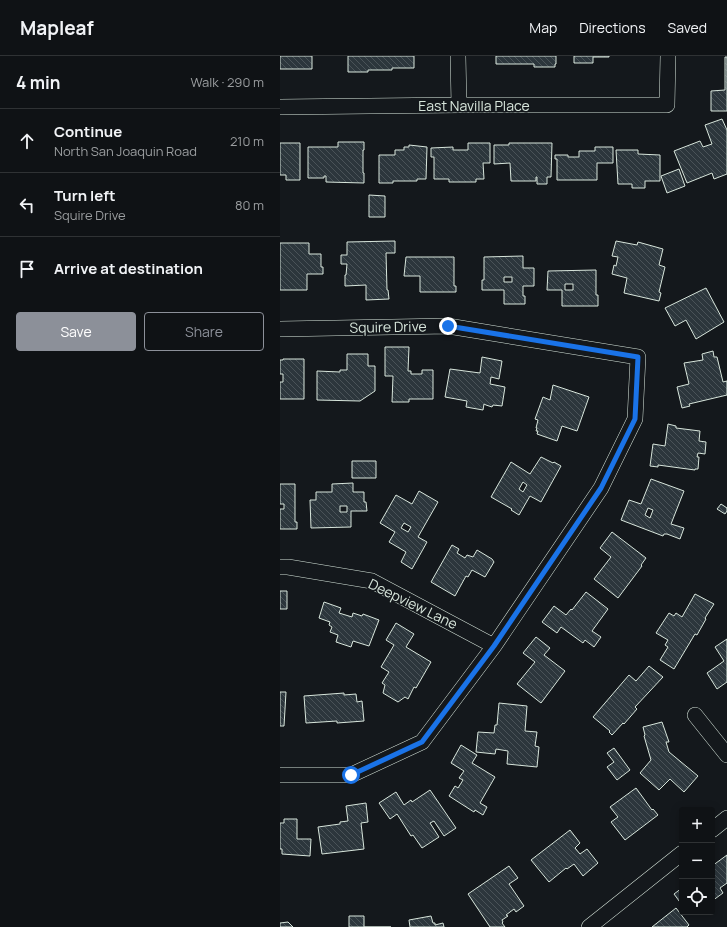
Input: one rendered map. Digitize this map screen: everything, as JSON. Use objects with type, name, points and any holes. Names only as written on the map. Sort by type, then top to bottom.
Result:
[{"type":"street","points":[[458,56],[459,105]]},
{"type":"street","name":"East Navilla Place","points":[[280,107],[667,105],[668,56]]},
{"type":"street","name":"Squire Drive","points":[[280,329],[448,326],[638,357],[635,419],[601,488],[494,646]]},
{"type":"street","name":"Deepview Lane","points":[[280,567],[288,567],[372,581],[494,646]]},
{"type":"street","points":[[280,775],[351,775],[422,742],[494,646]]},
{"type":"street","points":[[695,716],[727,755]]},
{"type":"street","points":[[715,828],[727,818]]},
{"type":"street","points":[[589,927],[679,855]]},
{"type":"building","points":[[280,56],[312,56],[312,69],[280,69]]},
{"type":"building","points":[[348,56],[414,56],[414,68],[392,68],[392,70],[348,72]]},
{"type":"building","points":[[496,56],[556,56],[556,64],[555,67],[534,67],[534,64],[496,64]]},
{"type":"building","points":[[574,56],[609,57],[593,57],[593,63],[574,63]]},
{"type":"building","points":[[725,57],[727,57],[727,111],[711,111],[711,91],[725,90]]},
{"type":"building","points":[[722,119],[727,130],[727,174],[714,179],[712,173],[687,183],[674,151],[700,141],[703,147],[712,144],[705,125]]},
{"type":"building","points":[[338,142],[364,142],[364,183],[326,182],[326,176],[324,176],[324,178],[308,178],[308,147],[338,147]]},
{"type":"building","points":[[280,143],[300,143],[300,180],[286,180],[286,175],[280,175]]},
{"type":"building","points":[[468,143],[490,143],[490,163],[483,163],[484,179],[476,179],[476,182],[449,182],[449,179],[434,179],[434,157],[431,157],[431,148],[453,147],[453,150],[468,150]]},
{"type":"building","points":[[509,143],[552,143],[551,177],[547,177],[547,184],[537,184],[537,177],[536,181],[511,181],[510,163],[494,164],[494,145],[509,145]]},
{"type":"building","points":[[409,145],[427,147],[426,179],[417,179],[417,181],[393,181],[393,183],[379,183],[379,155],[395,155],[395,150],[404,150],[404,147],[409,147]]},
{"type":"building","points":[[595,147],[613,147],[613,163],[597,163],[597,180],[557,180],[557,159],[555,159],[555,155],[579,157],[579,151],[595,151]]},
{"type":"building","points":[[616,150],[638,150],[638,154],[660,155],[660,181],[645,181],[645,188],[632,188],[632,184],[618,184]]},
{"type":"building","points":[[679,169],[685,186],[667,193],[661,176]]},
{"type":"building","points":[[369,195],[385,196],[385,217],[369,217]]},
{"type":"building","points":[[395,241],[395,253],[386,253],[387,290],[389,299],[366,300],[366,285],[345,286],[347,264],[341,264],[341,255],[347,255],[347,242]]},
{"type":"building","points":[[616,241],[637,245],[638,242],[663,249],[659,265],[665,267],[659,292],[661,293],[659,301],[624,293],[627,278],[612,274],[618,257],[612,256]]},
{"type":"building","points":[[280,243],[309,243],[309,254],[321,254],[321,267],[323,267],[323,274],[307,274],[307,290],[280,290]]},
{"type":"building","points":[[523,256],[523,268],[534,268],[534,286],[523,286],[525,304],[504,304],[504,290],[482,290],[482,280],[484,280],[484,257]],"holes":[[[504,277],[512,277],[512,282],[504,282]]]},
{"type":"building","points":[[406,257],[454,257],[454,286],[456,286],[456,292],[420,292],[420,276],[404,276]]},
{"type":"building","points":[[596,270],[596,295],[598,295],[598,306],[562,306],[562,290],[547,290],[548,271]],"holes":[[[565,284],[573,284],[573,290],[565,290]]]},
{"type":"building","points":[[706,288],[724,322],[696,339],[686,320],[675,326],[665,308]]},
{"type":"building","points":[[385,347],[409,347],[408,371],[411,371],[411,374],[422,374],[422,370],[433,370],[433,399],[409,399],[409,402],[392,402],[393,376],[385,376]]},
{"type":"building","points":[[713,351],[714,357],[717,357],[723,382],[727,381],[727,395],[689,404],[690,406],[682,408],[677,387],[689,384],[684,363],[703,360],[702,354]]},
{"type":"building","points":[[347,354],[368,354],[368,366],[375,366],[375,391],[360,401],[317,400],[317,371],[340,372],[340,370],[347,370]]},
{"type":"building","points":[[482,357],[502,361],[499,379],[491,377],[490,384],[505,387],[502,406],[493,405],[492,407],[484,404],[483,410],[466,407],[467,401],[445,397],[450,369],[480,373]]},
{"type":"building","points":[[304,359],[304,399],[280,399],[280,382],[283,382],[283,374],[280,374],[280,360]]},
{"type":"building","points":[[553,385],[589,397],[577,431],[562,426],[557,441],[537,434],[538,431],[536,431],[536,428],[538,420],[535,419],[543,397],[550,400]]},
{"type":"building","points":[[668,424],[676,426],[676,428],[700,431],[699,441],[706,442],[705,454],[698,453],[698,469],[695,470],[658,465],[658,467],[650,466],[653,444],[665,446]]},
{"type":"building","points":[[541,457],[561,466],[541,502],[530,496],[519,515],[511,510],[512,509],[491,497],[511,462],[530,474]],"holes":[[[523,482],[527,485],[523,492],[519,489]]]},
{"type":"building","points":[[352,461],[376,461],[376,478],[352,478]]},
{"type":"building","points":[[651,479],[684,491],[671,524],[684,528],[680,539],[667,534],[664,534],[663,536],[621,520],[629,500],[641,504]],"holes":[[[648,508],[653,510],[650,518],[645,515]]]},
{"type":"building","points":[[353,483],[353,492],[364,492],[364,502],[366,502],[367,511],[351,511],[351,527],[311,528],[310,500],[316,500],[316,492],[332,492],[332,484]],"holes":[[[340,506],[347,506],[347,512],[340,512]]]},
{"type":"building","points":[[280,484],[295,484],[295,522],[297,522],[297,529],[280,529],[280,509],[284,509],[284,504],[280,504]]},
{"type":"building","points":[[419,491],[438,502],[418,537],[427,542],[412,569],[401,562],[406,552],[389,542],[395,532],[380,523],[396,495],[412,504]],"holes":[[[404,523],[411,527],[408,532],[401,528]]]},
{"type":"building","points":[[721,504],[727,508],[725,514],[717,509]]},
{"type":"building","points":[[612,532],[646,558],[641,565],[642,566],[618,598],[594,579],[611,557],[600,548]]},
{"type":"building","points":[[452,545],[459,549],[457,553],[465,558],[467,555],[473,557],[477,550],[492,559],[494,562],[485,577],[472,570],[468,577],[466,576],[455,596],[431,582]]},
{"type":"building","points":[[280,591],[287,591],[287,609],[280,609]]},
{"type":"building","points":[[586,592],[608,609],[592,631],[601,637],[594,647],[585,640],[583,643],[561,627],[557,633],[542,622],[554,606],[566,615],[571,609],[572,610]]},
{"type":"building","points":[[695,594],[714,604],[697,635],[695,634],[674,669],[660,660],[668,647],[665,645],[668,640],[656,633],[669,613],[674,616],[676,613],[682,617]]},
{"type":"building","points":[[324,602],[341,608],[339,613],[352,617],[353,613],[362,616],[363,614],[379,620],[369,646],[353,641],[351,647],[336,642],[338,635],[330,632],[332,627],[329,625],[330,622],[319,618]]},
{"type":"building","points":[[396,623],[414,634],[406,647],[431,662],[416,688],[414,687],[408,699],[405,697],[398,702],[383,693],[385,685],[382,683],[389,672],[381,667],[394,645],[386,640]]},
{"type":"building","points":[[536,637],[550,648],[544,655],[565,671],[541,703],[517,684],[535,662],[523,653]]},
{"type":"building","points":[[727,639],[727,682],[717,689],[707,673],[724,661],[715,647]]},
{"type":"building","points":[[649,666],[663,677],[635,707],[637,709],[624,724],[623,723],[612,735],[609,732],[610,731],[593,717],[629,675],[636,681]]},
{"type":"building","points":[[280,692],[286,692],[284,726],[280,726]]},
{"type":"building","points":[[344,693],[344,695],[356,694],[357,702],[362,701],[364,721],[306,723],[304,696]]},
{"type":"building","points":[[499,703],[527,706],[525,731],[537,732],[535,746],[539,747],[537,767],[507,764],[508,751],[496,749],[495,754],[476,752],[478,732],[494,733],[495,725],[497,725]]},
{"type":"building","points":[[662,722],[669,742],[666,742],[669,752],[698,776],[684,792],[670,779],[659,790],[640,773],[651,760],[643,727]]},
{"type":"building","points":[[461,745],[477,755],[472,763],[495,777],[480,803],[487,807],[483,815],[475,810],[474,812],[449,796],[455,786],[458,788],[463,780],[459,778],[464,771],[451,763]]},
{"type":"building","points":[[614,748],[630,770],[617,780],[607,767],[614,762],[607,753]]},
{"type":"building","points":[[636,788],[652,810],[653,809],[658,815],[625,840],[611,822],[618,817],[610,807]]},
{"type":"building","points":[[430,790],[456,828],[444,836],[434,821],[430,823],[439,837],[422,848],[413,835],[411,836],[397,814],[390,819],[379,803],[396,792],[404,805],[411,800],[412,802]]},
{"type":"building","points":[[366,803],[368,822],[361,823],[364,849],[322,854],[318,827],[340,824],[340,822],[348,821],[346,806]]},
{"type":"building","points":[[284,819],[297,819],[297,839],[311,839],[310,856],[282,854],[282,849],[280,849],[280,823],[284,823]]},
{"type":"building","points":[[570,830],[580,843],[575,848],[580,854],[587,849],[598,863],[583,876],[574,864],[567,869],[566,868],[549,882],[531,860]]},
{"type":"building","points":[[727,855],[727,883],[720,888],[723,893],[715,899],[715,879],[715,864]]},
{"type":"building","points":[[509,866],[518,878],[509,884],[524,906],[516,912],[514,909],[506,915],[508,916],[502,920],[505,927],[490,927],[468,894]]},
{"type":"building","points":[[679,890],[679,901],[674,894]]},
{"type":"building","points":[[676,908],[679,912],[679,915],[681,915],[689,925],[687,927],[652,927]]},
{"type":"building","points":[[349,916],[364,916],[364,927],[349,927]]},
{"type":"building","points":[[431,916],[435,925],[443,923],[444,927],[410,927],[409,920]]},
{"type":"building","points":[[288,922],[293,927],[280,927],[280,923]]},
{"type":"route","points":[[351,775],[422,742],[494,646],[601,488],[635,419],[638,357],[448,326]]}]
